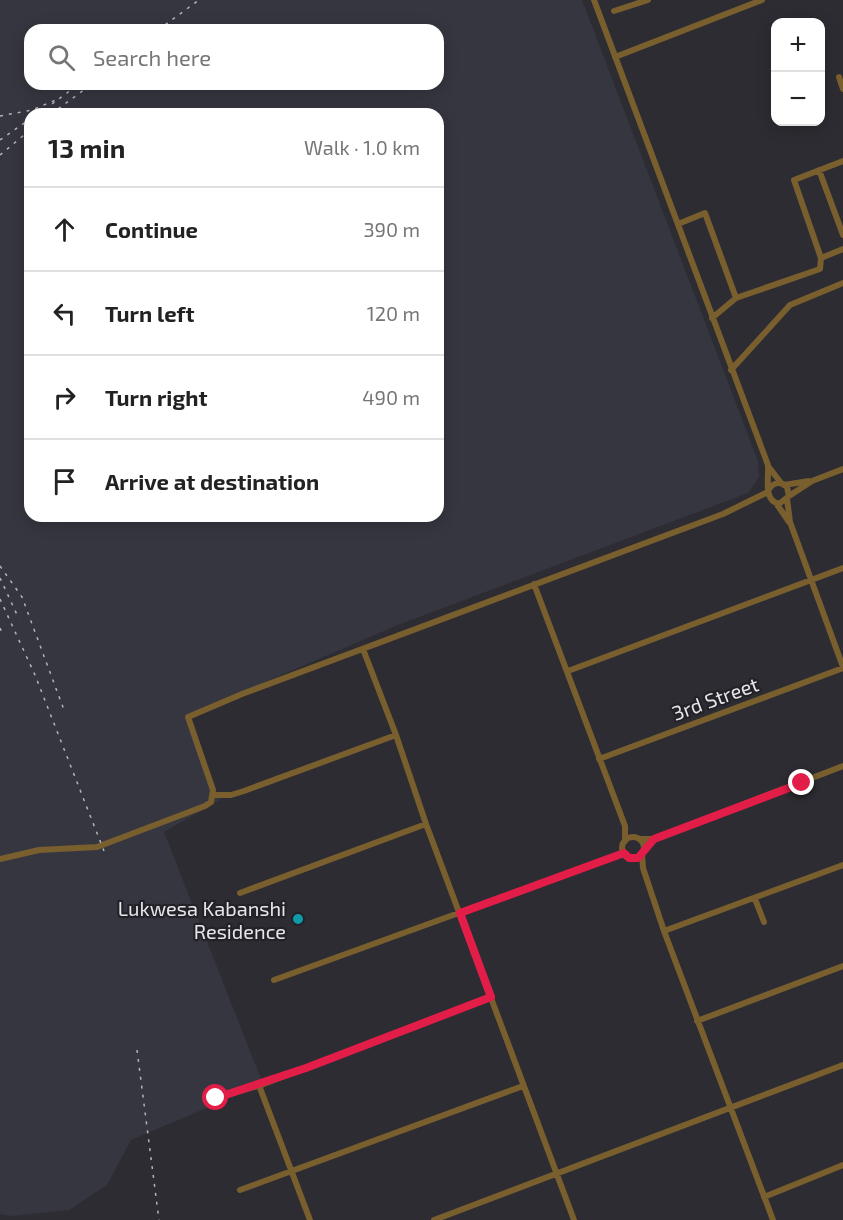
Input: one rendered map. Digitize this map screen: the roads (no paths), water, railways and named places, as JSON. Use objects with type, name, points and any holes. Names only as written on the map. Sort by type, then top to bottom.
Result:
[{"type":"street","points":[[594,0],[768,465],[783,484],[788,498],[790,522],[843,667]]},
{"type":"street","points":[[614,12],[648,0]]},
{"type":"street","points":[[615,57],[762,0]]},
{"type":"street","points":[[839,76],[843,89]]},
{"type":"street","points":[[712,318],[736,298],[820,269],[821,258],[794,183],[795,178],[843,161]]},
{"type":"street","points":[[819,170],[843,235]]},
{"type":"street","points":[[678,224],[701,213],[707,216],[736,298]]},
{"type":"street","points":[[821,258],[843,249]]},
{"type":"street","points":[[731,370],[790,305],[843,283]]},
{"type":"street","points":[[768,465],[769,490],[774,503],[790,522]]},
{"type":"street","points":[[753,502],[774,503],[788,498],[812,481],[843,469]]},
{"type":"street","points":[[0,859],[39,850],[97,847],[195,811],[211,802],[213,795],[211,781],[188,717],[753,502],[774,484],[812,481]]},
{"type":"street","points":[[568,670],[843,568]]},
{"type":"street","points":[[534,585],[625,826],[625,840],[622,847],[624,853],[643,868]]},
{"type":"street","points":[[363,649],[574,1220]]},
{"type":"street","name":"3rd Street","points":[[599,759],[843,667]]},
{"type":"street","points":[[213,795],[231,795],[244,791],[396,735]]},
{"type":"street","points":[[625,840],[654,839],[843,766]]},
{"type":"street","points":[[240,893],[426,824]]},
{"type":"street","points":[[625,826],[638,838],[643,852],[643,868],[664,931],[773,1220]]},
{"type":"street","points":[[632,859],[643,852],[654,839]]},
{"type":"street","points":[[274,980],[624,853]]},
{"type":"street","points":[[664,931],[843,866]]},
{"type":"street","points":[[755,899],[764,922]]},
{"type":"street","points":[[697,1021],[843,966]]},
{"type":"street","points":[[216,1098],[261,1085],[491,997]]},
{"type":"street","points":[[434,1220],[843,1065]]},
{"type":"street","points":[[261,1085],[260,1088],[310,1220]]},
{"type":"street","points":[[240,1190],[523,1086]]},
{"type":"street","points":[[764,1197],[843,1165]]},
{"type":"railway","points":[[166,24],[199,0]]},
{"type":"railway","points":[[52,104],[71,90]]},
{"type":"railway","points":[[59,108],[84,90]]},
{"type":"railway","points":[[37,108],[58,99]]},
{"type":"railway","points":[[0,116],[24,112]]},
{"type":"railway","points":[[0,140],[24,123]]},
{"type":"railway","points":[[0,155],[24,135]]},
{"type":"railway","points":[[0,566],[22,597],[64,710]]},
{"type":"railway","points":[[0,578],[19,619]]},
{"type":"railway","points":[[0,599],[35,675],[104,851]]},
{"type":"railway","points":[[0,628],[2,633]]},
{"type":"railway","points":[[137,1050],[159,1220]]},
{"type":"place","name":"Lukwesa Kabanshi Residence","points":[[298,919]]}]
